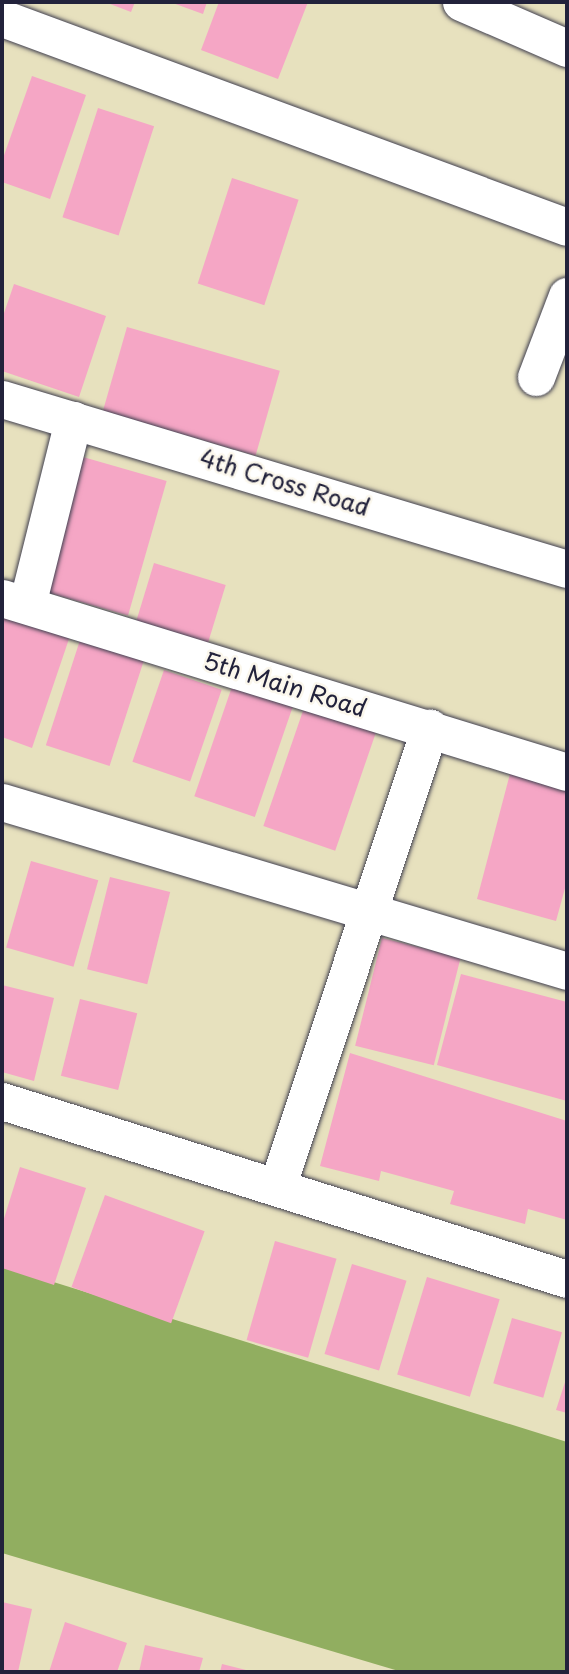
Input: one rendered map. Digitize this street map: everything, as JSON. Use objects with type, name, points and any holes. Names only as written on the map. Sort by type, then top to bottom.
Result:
[{"type":"street","points":[[461,2],[567,48]]},
{"type":"street","points":[[2,18],[94,57],[567,227]]},
{"type":"street","points":[[536,377],[567,296]]},
{"type":"street","name":"4th Cross Road","points":[[2,399],[567,569]]},
{"type":"street","points":[[14,602],[73,420]]},
{"type":"street","name":"5th Main Road","points":[[14,602],[430,727],[567,772]]},
{"type":"street","points":[[278,1184],[430,727]]},
{"type":"street","points":[[2,802],[567,971]]},
{"type":"street","points":[[2,1101],[278,1184],[567,1279]]},
{"type":"green space","points":[[2,1266],[567,1442],[567,1672],[402,1672],[2,1553]]},
{"type":"building","points":[[105,2],[135,2],[131,12]]},
{"type":"building","points":[[170,2],[207,2],[203,14]]},
{"type":"building","points":[[219,2],[308,2],[278,79],[201,50]]},
{"type":"building","points":[[32,76],[86,95],[50,199],[2,182],[2,161]]},
{"type":"building","points":[[98,108],[154,126],[119,236],[62,217]]},
{"type":"building","points":[[232,178],[299,200],[264,305],[198,284]]},
{"type":"building","points":[[14,284],[106,316],[79,397],[2,371],[2,319]]},
{"type":"building","points":[[127,327],[280,371],[256,455],[103,412]]},
{"type":"building","points":[[83,457],[167,481],[128,616],[44,592]]},
{"type":"building","points":[[154,563],[226,585],[207,647],[135,625]]},
{"type":"building","points":[[2,608],[72,630],[32,748],[2,737]]},
{"type":"building","points":[[82,634],[146,655],[110,766],[46,745]]},
{"type":"building","points":[[164,670],[222,690],[190,782],[132,762]]},
{"type":"building","points":[[235,678],[296,699],[255,817],[194,796]]},
{"type":"building","points":[[305,705],[377,730],[335,851],[263,826]]},
{"type":"building","points":[[511,770],[567,785],[567,881],[556,921],[477,899]]},
{"type":"building","points":[[31,861],[98,880],[73,967],[6,948]]},
{"type":"building","points":[[110,877],[170,892],[147,984],[87,969]]},
{"type":"building","points":[[382,938],[461,958],[434,1065],[355,1046]]},
{"type":"building","points":[[461,974],[567,1002],[567,1101],[437,1065]]},
{"type":"building","points":[[2,985],[54,998],[34,1081],[2,1072]]},
{"type":"building","points":[[80,999],[137,1013],[118,1090],[61,1076]]},
{"type":"building","points":[[350,1053],[567,1121],[567,1220],[528,1209],[525,1224],[450,1204],[454,1191],[381,1171],[379,1181],[320,1166]]},
{"type":"building","points":[[20,1167],[86,1188],[54,1285],[2,1268],[2,1225]]},
{"type":"building","points":[[105,1195],[205,1231],[171,1323],[71,1287]]},
{"type":"building","points":[[275,1241],[337,1259],[308,1358],[247,1340]]},
{"type":"building","points":[[352,1264],[407,1281],[379,1371],[325,1354]]},
{"type":"building","points":[[427,1277],[500,1299],[470,1397],[397,1375]]},
{"type":"building","points":[[512,1318],[562,1332],[543,1398],[493,1383]]},
{"type":"building","points":[[567,1376],[567,1413],[556,1410]]},
{"type":"building","points":[[2,1602],[32,1609],[18,1672],[2,1672]]},
{"type":"building","points":[[65,1622],[127,1643],[117,1672],[49,1672]]},
{"type":"building","points":[[145,1645],[203,1658],[199,1672],[139,1672]]},
{"type":"building","points":[[222,1664],[250,1671],[250,1672],[220,1672]]}]
